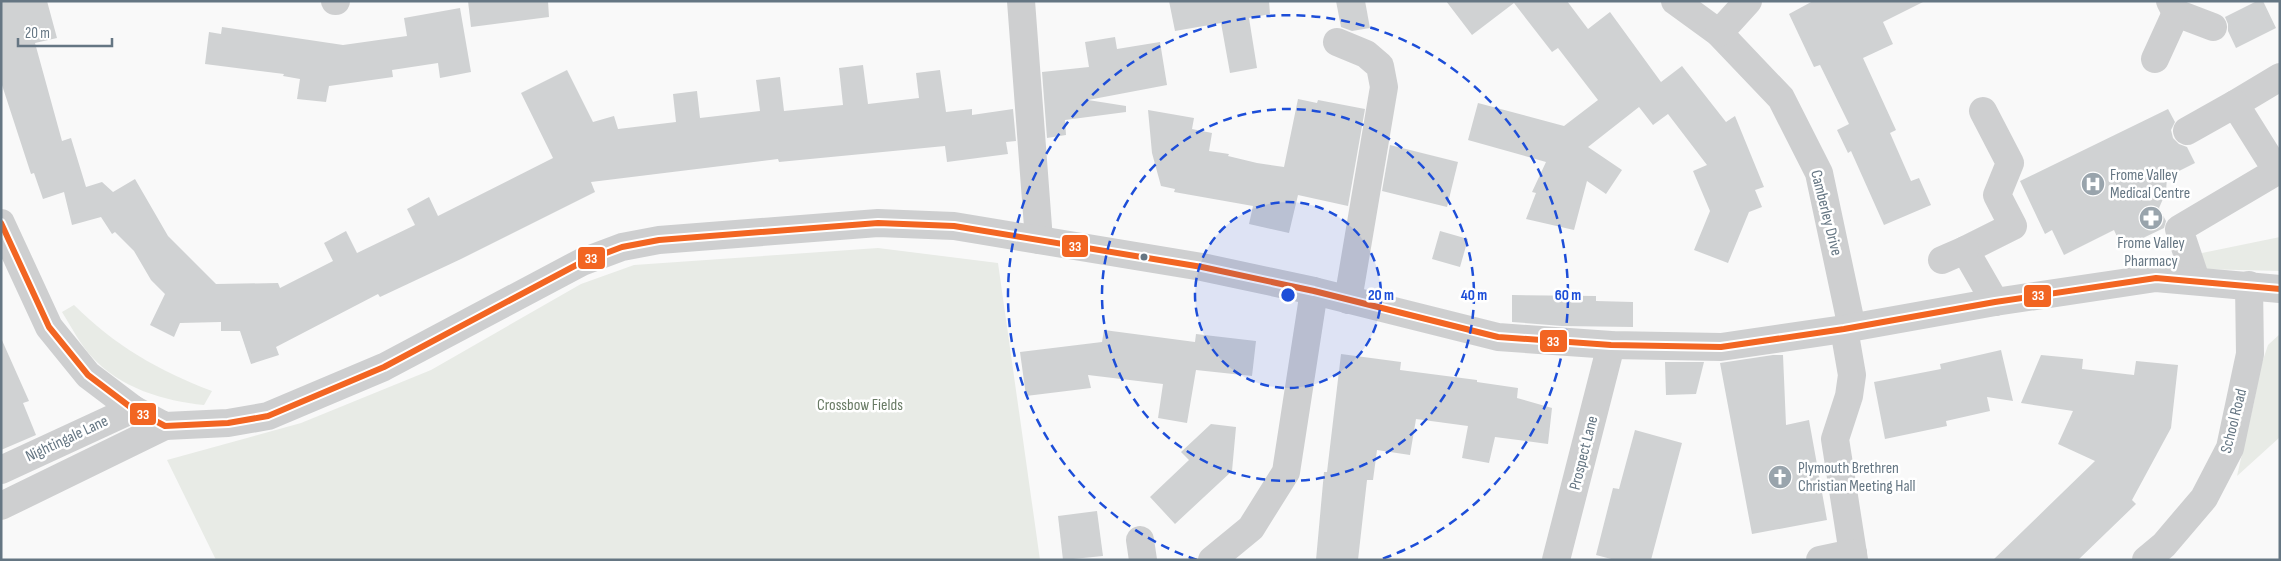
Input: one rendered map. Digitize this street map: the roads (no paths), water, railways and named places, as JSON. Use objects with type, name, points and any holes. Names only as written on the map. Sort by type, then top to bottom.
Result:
[{"type":"street","points":[[1021,1],[1039,240]]},
{"type":"street","name":"Camberley Drive","points":[[1675,1],[1719,33],[1781,98],[1819,173],[1848,329],[1852,375],[1849,396],[1836,439],[1854,556]]},
{"type":"street","points":[[1719,33],[1748,1]]},
{"type":"street","points":[[2155,59],[2173,7],[2213,26]]},
{"type":"street","points":[[1337,42],[1366,54],[1380,66],[1384,87],[1348,300]]},
{"type":"street","points":[[2187,131],[2280,77]]},
{"type":"street","points":[[2196,280],[2180,228],[2277,171],[2235,104]]},
{"type":"street","points":[[1984,111],[2010,163],[1997,195],[2013,226],[1953,255],[1995,302]]},
{"type":"street","points":[[1,223],[49,328],[88,374],[133,409],[165,426]]},
{"type":"street","points":[[1,506],[165,426],[228,423],[268,416],[384,367],[582,262],[622,247],[660,240],[878,223],[954,226],[1202,267],[1314,291],[1498,337],[1611,345],[1721,347],[1848,329],[1995,302],[2156,278],[2196,280],[2280,289]]},
{"type":"street","name":"School Road","points":[[2146,560],[2164,545],[2204,498],[2230,448],[2250,354],[2249,285]]},
{"type":"street","points":[[1212,560],[1251,528],[1286,472],[1314,291]]},
{"type":"street","name":"Prospect Lane","points":[[1556,560],[1611,345]]},
{"type":"street","name":"Nightingale Lane","points":[[1,470],[133,409]]},
{"type":"street","points":[[1820,560],[1854,556]]},
{"type":"place","name":"Frome Valley Medical Centre","points":[[2093,184]]},
{"type":"place","name":"Frome Valley Pharmacy","points":[[2151,218]]},
{"type":"place","name":"Plymouth Brethren Christian Meeting Hall","points":[[1780,477]]},
{"type":"park label","name":"Crossbow Fields","points":[[860,405]]}]
